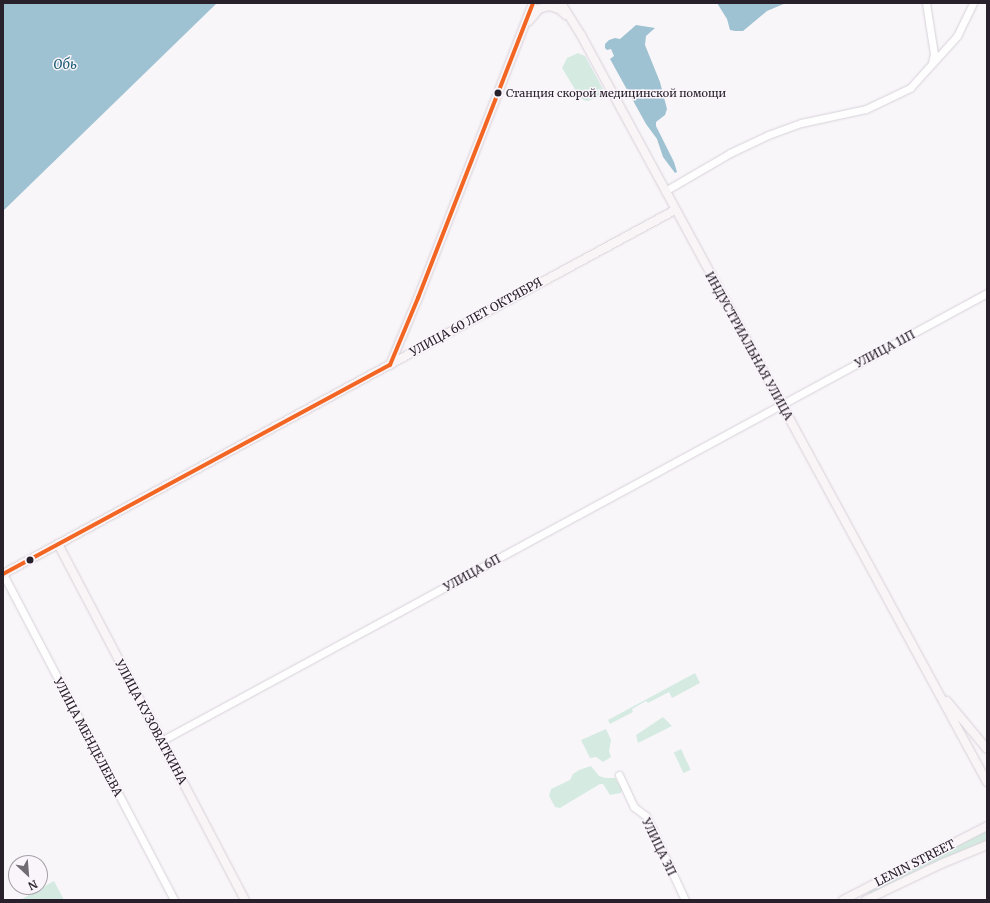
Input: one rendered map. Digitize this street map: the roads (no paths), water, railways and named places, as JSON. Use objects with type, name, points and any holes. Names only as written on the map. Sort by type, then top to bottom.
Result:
[{"type":"main road","points":[[390,365],[421,290],[533,3]]},
{"type":"main road","name":"ИНДУСТРИАЛЬНАЯ УЛИЦА","points":[[561,3],[581,35],[937,690],[963,742],[987,782]]},
{"type":"main road","points":[[565,3],[581,35]]},
{"type":"main road","points":[[523,29],[539,9],[549,6],[554,7],[564,13],[581,35]]},
{"type":"main road","name":"УЛИЦА 60 ЛЕТ ОКТЯБРЯ","points":[[3,574],[675,210]]},
{"type":"main road","name":"УЛИЦА КУЗОВАТКИНА","points":[[58,544],[245,900]]},
{"type":"main road","name":"ИНДУСТРИАЛЬНАЯ УЛИЦА","points":[[937,690],[987,749]]},
{"type":"main road","name":"LENIN STREET","points":[[843,900],[987,826]]},
{"type":"main road","name":"LENIN STREET","points":[[866,900],[941,864],[987,845]]},
{"type":"street","points":[[926,3],[934,54],[932,63]]},
{"type":"street","points":[[665,191],[730,153],[773,133],[801,123],[866,108],[897,96],[915,84],[957,36],[973,3]]},
{"type":"street","name":"УЛИЦА 11П","points":[[782,405],[987,292]]},
{"type":"street","name":"УЛИЦА 6П","points":[[161,741],[782,405]]},
{"type":"street","name":"УЛИЦА МЕНДЕЛЕЕВА","points":[[3,574],[174,900]]},
{"type":"street","name":"УЛИЦА 3П","points":[[619,775],[634,807],[646,816],[685,900]]},
{"type":"water","name":"Обь","points":[[3,3],[217,3],[3,211]]},
{"type":"water","points":[[717,3],[786,3],[767,11],[743,31],[735,31],[730,30],[727,19]]},
{"type":"water","points":[[636,25],[655,28],[646,36],[645,45],[660,82],[667,109],[665,115],[656,122],[656,126],[674,162],[677,172],[675,173],[663,157],[657,139],[646,124],[610,59],[614,56],[611,49],[607,50],[605,48],[605,44],[609,40],[615,38],[620,39]]},
{"type":"place","name":"Станция скорой медицинской помощи","points":[[498,93]]}]
